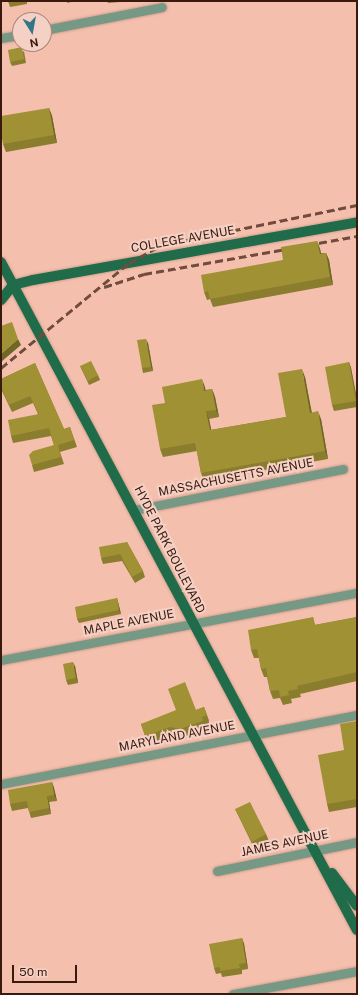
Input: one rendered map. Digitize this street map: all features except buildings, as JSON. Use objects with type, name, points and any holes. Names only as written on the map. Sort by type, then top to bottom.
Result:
[{"type":"main road","name":"COLLEGE AVENUE","points":[[13,285],[357,222]]},
{"type":"main road","name":"HYDE PARK BOULEVARD","points":[[1,262],[134,510],[251,735],[357,930]]},
{"type":"main road","points":[[1,300],[13,285]]},
{"type":"main road","name":"HYDE PARK BOULEVARD","points":[[313,850],[357,906]]},
{"type":"street","points":[[52,28],[162,7]]},
{"type":"street","points":[[1,38],[12,36]]},
{"type":"street","name":"MASSACHUSETTS AVENUE","points":[[134,510],[343,469]]},
{"type":"street","name":"MAPLE AVENUE","points":[[1,660],[357,593]]},
{"type":"street","name":"MARYLAND AVENUE","points":[[1,784],[357,714]]},
{"type":"street","name":"JAMES AVENUE","points":[[217,870],[357,842]]},
{"type":"street","points":[[233,994],[357,971]]},
{"type":"railway","points":[[1,368],[129,263],[162,245],[357,205]]},
{"type":"railway","points":[[307,245],[357,236]]},
{"type":"railway","points":[[104,287],[144,274],[292,248]]}]
